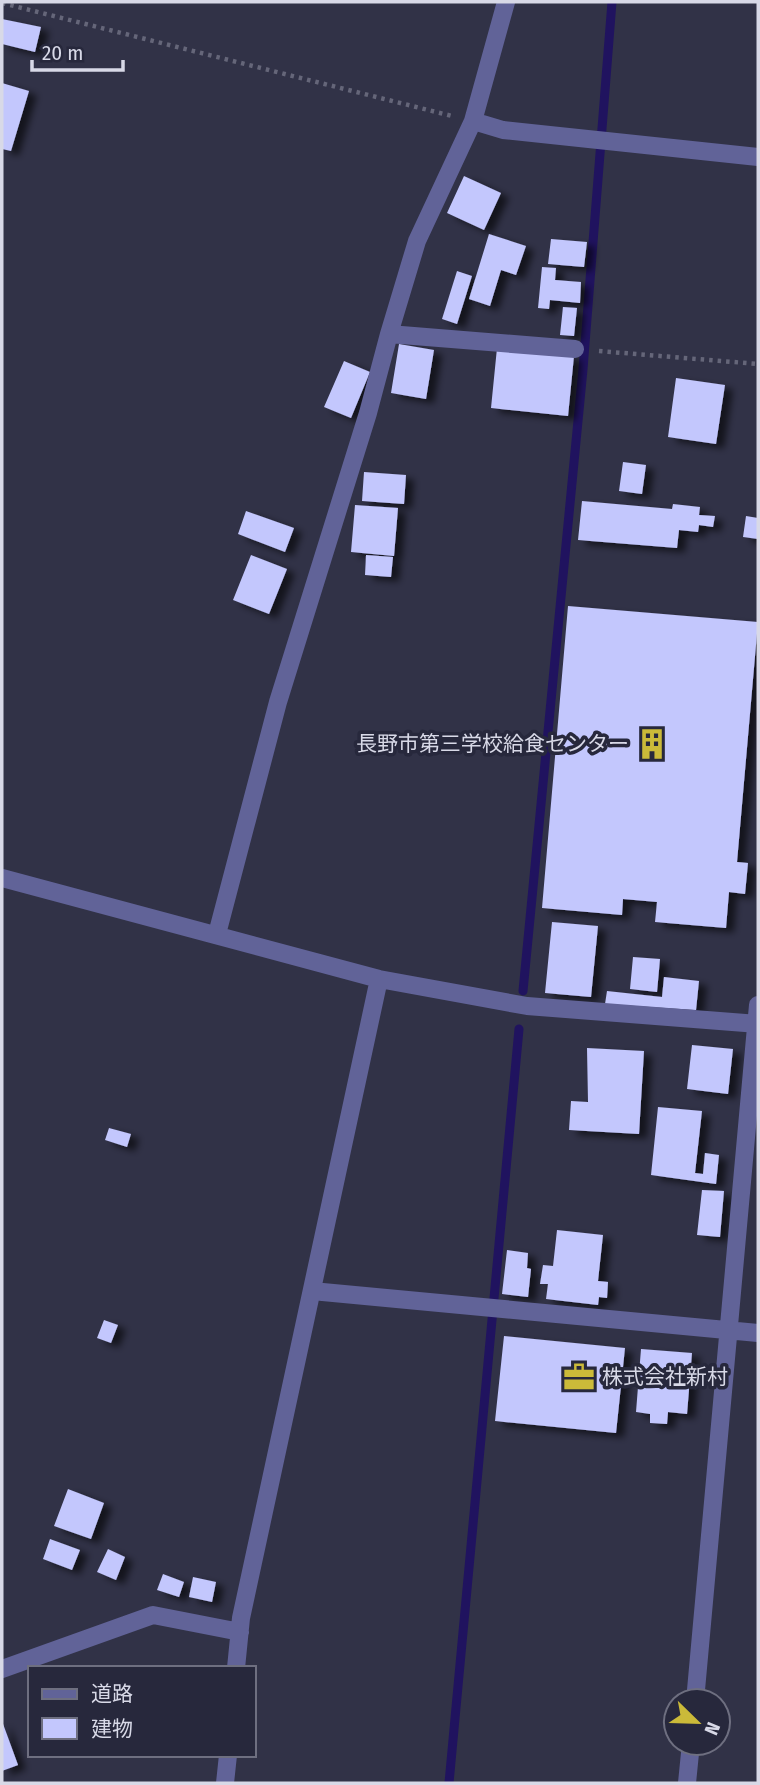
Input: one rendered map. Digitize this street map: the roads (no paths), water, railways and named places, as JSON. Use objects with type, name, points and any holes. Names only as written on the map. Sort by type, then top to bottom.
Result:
[{"type":"street","points":[[217,934],[278,702],[368,413],[417,241],[473,121],[506,2]]},
{"type":"street","points":[[473,121],[503,130],[758,157]]},
{"type":"street","points":[[389,334],[576,349]]},
{"type":"street","points":[[2,877],[379,979],[527,1006],[757,1024]]},
{"type":"street","points":[[236,1666],[240,1632],[379,979]]},
{"type":"street","points":[[696,1687],[758,1005]]},
{"type":"street","points":[[312,1291],[758,1333]]},
{"type":"street","points":[[2,1669],[153,1615],[240,1632]]},
{"type":"street","points":[[225,1783],[228,1757]]},
{"type":"street","points":[[687,1783],[690,1757]]},
{"type":"waterway","points":[[523,991],[583,369],[612,2]]},
{"type":"waterway","points":[[449,1783],[519,1029]]},
{"type":"place","name":"長野市第三学校給食センター","points":[[652,744]]},
{"type":"place","name":"株式会社新村","points":[[579,1377]]}]
